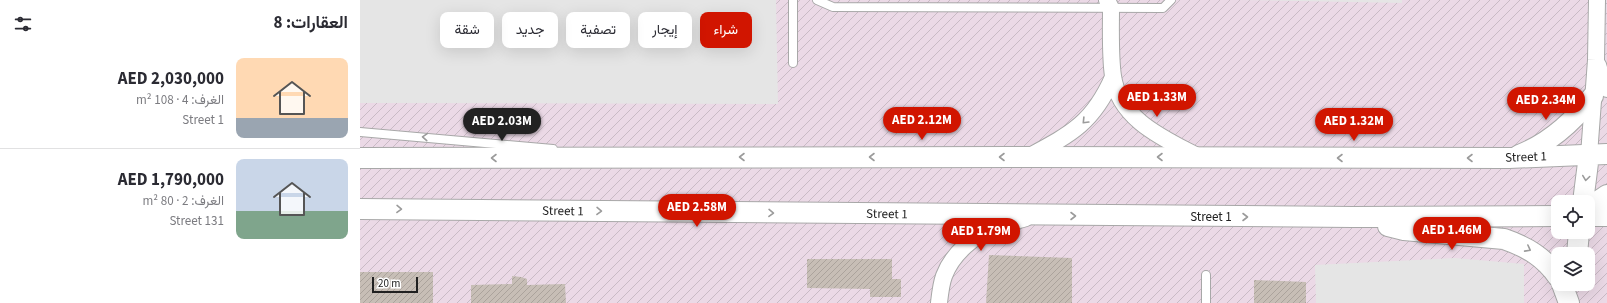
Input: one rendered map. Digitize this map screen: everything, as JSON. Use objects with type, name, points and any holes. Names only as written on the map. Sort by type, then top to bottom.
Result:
[{"type":"street","points":[[1585,195],[1598,155],[1600,92],[1596,60],[1597,0]]},
{"type":"street","name":"Street 1","points":[[1111,3],[1113,77],[1120,96],[1129,111],[1142,124],[1157,135],[1199,157]]},
{"type":"street","name":"Street 1","points":[[1028,157],[1063,138],[1081,125],[1094,111],[1105,95],[1113,77]]},
{"type":"street","points":[[1509,158],[1529,151],[1565,128],[1600,92]]},
{"type":"street","name":"Street 1","points":[[360,158],[1509,158],[1598,155]]},
{"type":"street","points":[[1595,203],[1607,195]]},
{"type":"street","name":"Street 1","points":[[360,209],[1353,217],[1551,216]]},
{"type":"street","points":[[939,303],[944,275],[951,262],[961,250],[976,237],[995,227],[1034,215]]},
{"type":"street","points":[[1595,216],[1607,216]]},
{"type":"street","points":[[1353,217],[1404,230],[1504,240],[1520,244],[1535,253],[1551,266]]},
{"type":"street","points":[[1565,291],[1570,303]]},
{"type":"street","points":[[1573,303],[1574,291]]},
{"type":"lane","points":[[793,0],[793,63]]},
{"type":"lane","points":[[817,0],[834,7],[1111,3],[1163,8],[1171,0]]},
{"type":"lane","points":[[360,132],[645,158]]},
{"type":"lane","points":[[1206,275],[1206,303]]},
{"type":"shaded area","points":[[360,0],[1607,0],[1607,303],[360,303]]},
{"type":"shaded area","points":[[360,0],[776,0],[778,104],[360,103]]},
{"type":"shaded area","points":[[1238,0],[1402,0],[1402,3]]},
{"type":"shaded area","points":[[1455,258],[1524,264],[1524,303],[1316,303],[1315,265]]},
{"type":"building","points":[[989,255],[1072,258],[1072,303],[986,303]]},
{"type":"building","points":[[807,259],[892,259],[892,279],[901,279],[901,297],[870,297],[870,289],[807,288]]},
{"type":"building","points":[[360,272],[433,272],[433,303],[360,303]]},
{"type":"building","points":[[512,276],[527,279],[527,285],[565,284],[566,303],[471,303],[471,285],[512,284]]},
{"type":"building","points":[[1254,280],[1306,282],[1306,303],[1254,303]]}]
